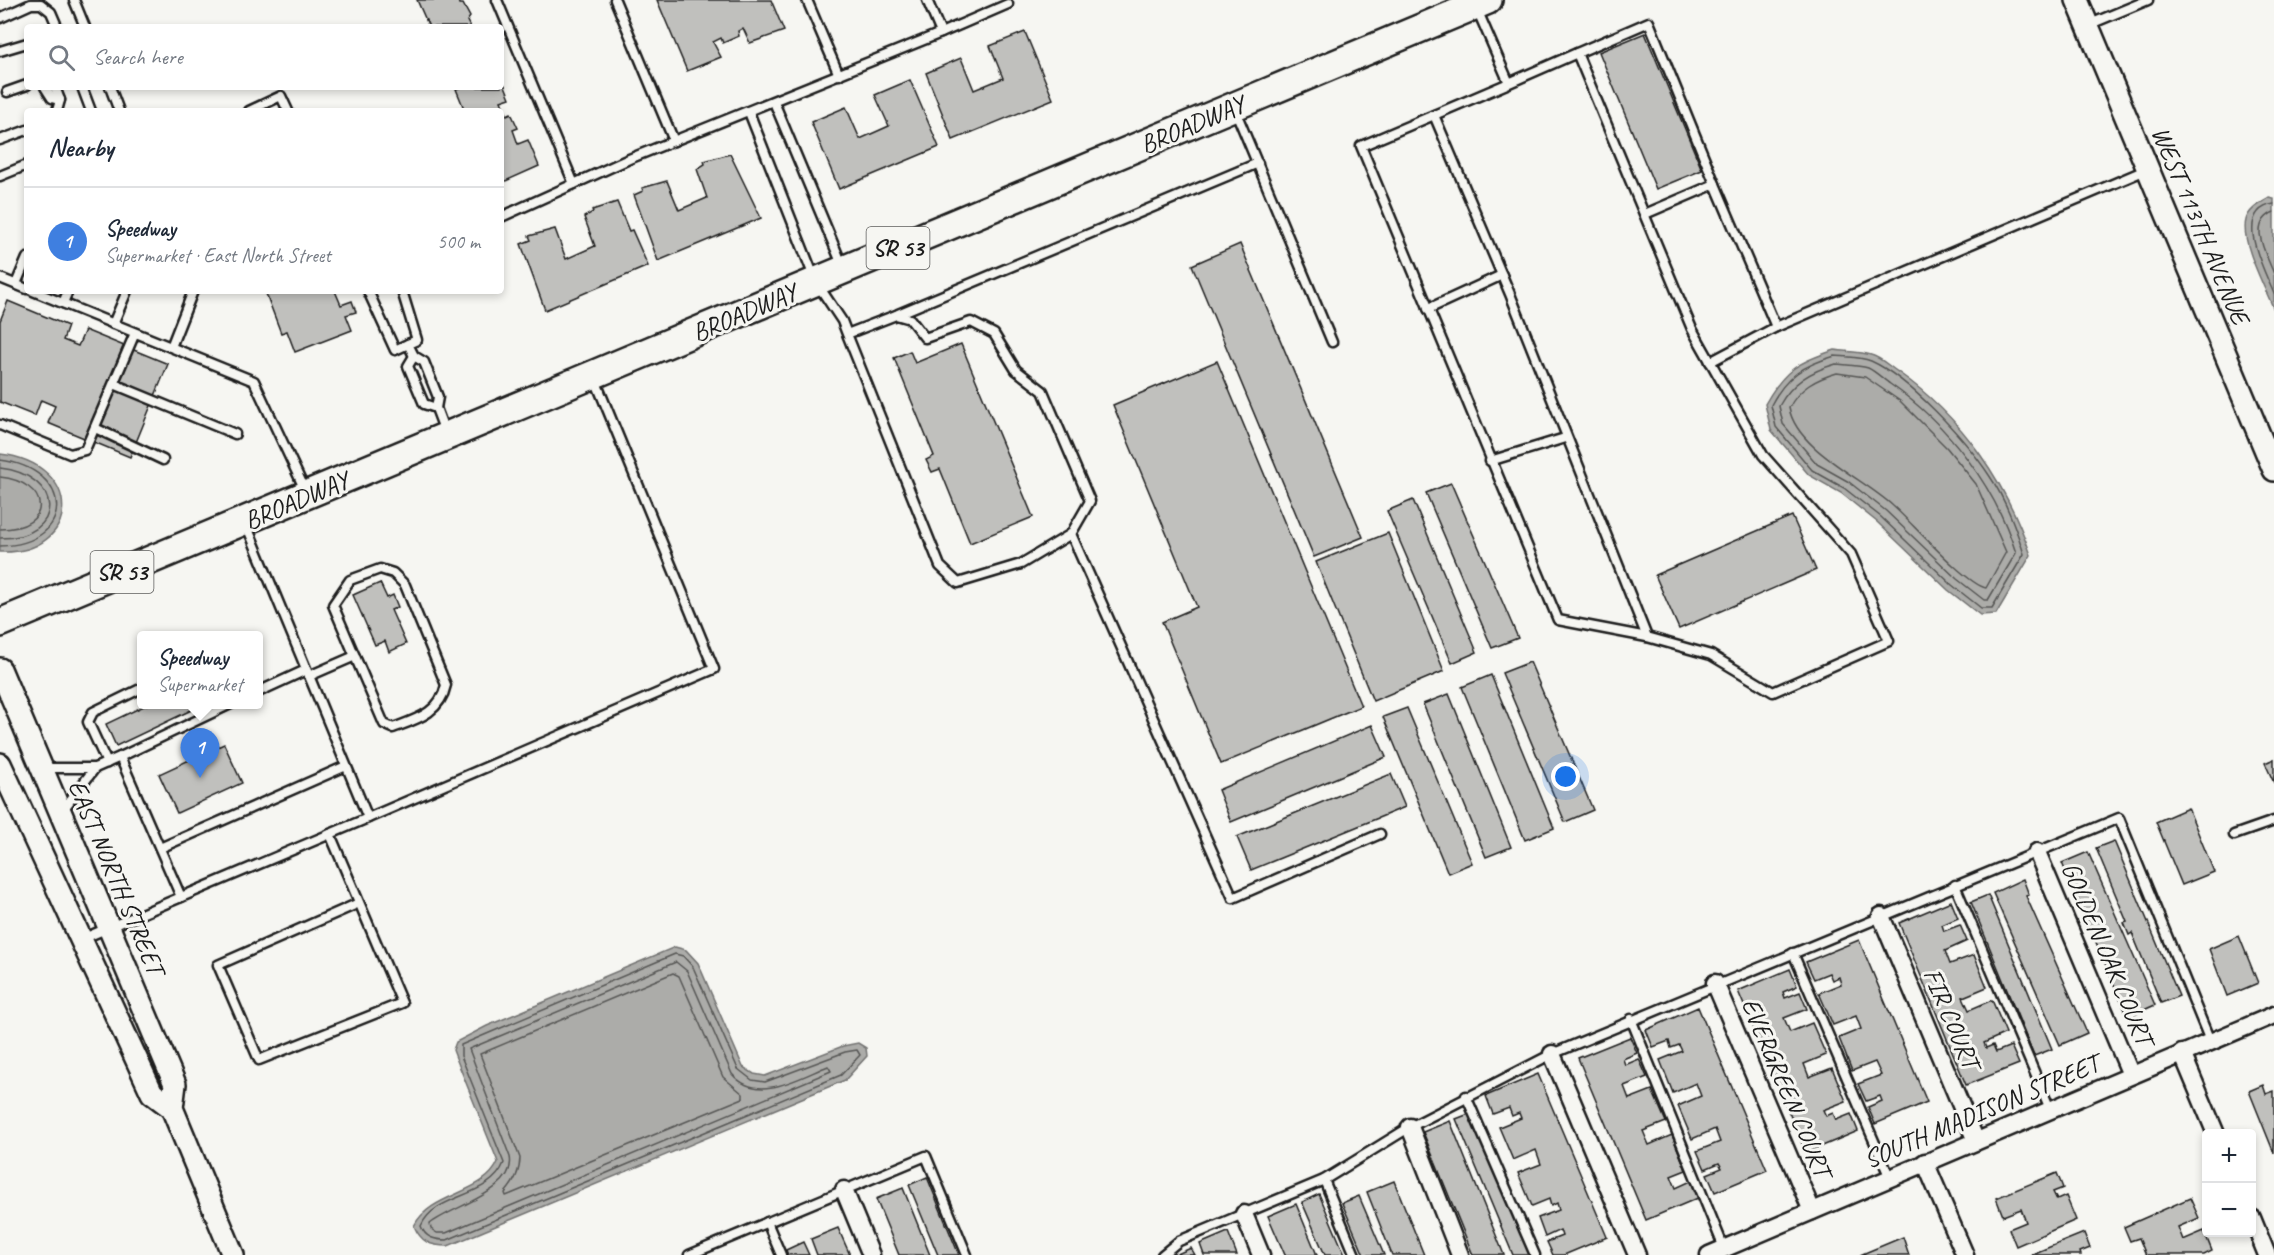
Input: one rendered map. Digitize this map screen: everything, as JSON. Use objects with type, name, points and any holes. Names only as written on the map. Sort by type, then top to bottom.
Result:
[{"type":"main road","name":"BROADWAY","points":[[0,623],[845,270],[1478,2]]},
{"type":"street","name":"WEST 113TH AVENUE","points":[[2077,0],[2274,470]]},
{"type":"street","name":"EAST NORTH STREET","points":[[0,669],[175,1084],[172,1108],[233,1255]]},
{"type":"street","name":"EAST NORTH STREET","points":[[0,764],[152,1093],[172,1108]]},
{"type":"street","name":"GOLDEN OAK COURT","points":[[2037,852],[2131,1075]]},
{"type":"street","name":"FIR COURT","points":[[1881,916],[1976,1141]]},
{"type":"street","name":"EVERGREEN COURT","points":[[1716,983],[1812,1211]]},
{"type":"street","name":"SOUTH MADISON STREET","points":[[1709,1255],[2274,1015]]},
{"type":"street","points":[[2182,1053],[2214,1129]]},
{"type":"street","points":[[1552,1054],[1637,1255]]},
{"type":"street","points":[[1410,1127],[1460,1255]]},
{"type":"street","points":[[1925,1162],[1965,1255]]},
{"type":"street","points":[[844,1190],[871,1255]]},
{"type":"street","points":[[1244,1214],[1261,1255]]},
{"type":"street","points":[[2256,1226],[2269,1251]]},
{"type":"lane","points":[[74,0],[84,24]]},
{"type":"lane","points":[[497,0],[574,184]]},
{"type":"lane","points":[[615,0],[674,141]]},
{"type":"lane","points":[[807,0],[839,75]]},
{"type":"lane","points":[[927,0],[941,33]]},
{"type":"lane","points":[[2088,25],[2148,0]]},
{"type":"lane","points":[[1478,2],[1509,83]]},
{"type":"lane","points":[[0,18],[23,4],[41,4],[51,12],[56,24]]},
{"type":"lane","points":[[504,216],[674,141],[774,102],[1008,4]]},
{"type":"lane","points":[[1577,53],[1692,329],[1763,455],[1851,554],[1889,641],[1773,693],[1712,655],[1647,637],[1558,620],[1490,461],[1362,146],[1509,83],[1577,53],[1649,22],[1776,327]]},
{"type":"lane","points":[[0,51],[24,44]]},
{"type":"lane","points":[[7,92],[24,86]]},
{"type":"lane","points":[[47,90],[52,98],[60,100]]},
{"type":"lane","points":[[56,90],[60,100],[58,108]]},
{"type":"lane","points":[[83,90],[90,108]]},
{"type":"lane","points":[[111,90],[118,108]]},
{"type":"lane","points":[[255,108],[281,96],[287,108]]},
{"type":"lane","points":[[774,102],[845,270]]},
{"type":"lane","points":[[1234,106],[1332,342]]},
{"type":"lane","points":[[749,112],[816,282],[842,321],[940,566],[958,583],[1021,564],[1071,534],[1090,501],[1043,391],[1016,370],[994,334],[971,322],[926,338],[910,319],[896,315]]},
{"type":"lane","points":[[1434,115],[1502,275],[1565,438],[1647,637]]},
{"type":"lane","points":[[0,140],[24,131]]},
{"type":"lane","points":[[847,334],[1257,163]]},
{"type":"lane","points":[[0,177],[24,166]]},
{"type":"lane","points":[[1710,362],[1776,327],[2148,169]]},
{"type":"lane","points":[[1646,214],[1715,184]]},
{"type":"lane","points":[[16,285],[24,265]]},
{"type":"lane","points":[[1428,309],[1502,275]]},
{"type":"lane","points":[[0,278],[24,288]]},
{"type":"lane","points":[[40,294],[254,381],[308,495]]},
{"type":"lane","points":[[63,303],[67,294]]},
{"type":"lane","points":[[113,324],[126,294]]},
{"type":"lane","points":[[171,347],[192,294]]},
{"type":"lane","points":[[369,294],[394,350],[417,340],[403,294]]},
{"type":"lane","points":[[0,426],[70,454],[85,450],[135,333]]},
{"type":"lane","points":[[408,344],[414,356],[424,362],[438,397],[436,408],[447,435]]},
{"type":"lane","points":[[414,356],[408,366],[424,404],[436,408]]},
{"type":"lane","points":[[81,939],[714,669],[593,375]]},
{"type":"lane","points":[[114,384],[235,434]]},
{"type":"lane","points":[[95,428],[163,460]]},
{"type":"lane","points":[[1490,461],[1565,438]]},
{"type":"lane","points":[[244,521],[368,818]]},
{"type":"lane","points":[[1071,534],[1233,898],[1380,834]]},
{"type":"lane","points":[[380,569],[393,573],[405,585],[446,685],[443,698],[434,711],[393,728],[384,724],[355,656],[333,605],[350,580],[380,569]]},
{"type":"lane","points":[[263,690],[355,656]]},
{"type":"lane","points":[[107,763],[88,723],[93,712],[137,690]]},
{"type":"lane","points":[[41,768],[95,768],[222,709]]},
{"type":"lane","points":[[120,757],[181,897]]},
{"type":"lane","points":[[160,848],[346,766]]},
{"type":"lane","points":[[60,813],[95,768]]},
{"type":"lane","points":[[1164,1254],[1179,1241],[1324,1179],[1466,1096],[1552,1054],[1716,983],[2119,818],[2210,1041]]},
{"type":"lane","points":[[2234,835],[2274,821]]},
{"type":"lane","points":[[330,834],[402,1003],[259,1060],[219,965],[359,903]]},
{"type":"lane","points":[[1955,885],[2050,1109]]},
{"type":"lane","points":[[1793,953],[1890,1178]]},
{"type":"lane","points":[[1631,1019],[1724,1248]]},
{"type":"lane","points":[[1466,1096],[1535,1255]]},
{"type":"lane","points":[[689,1255],[926,1156],[967,1255]]},
{"type":"lane","points":[[1324,1179],[1355,1255]]},
{"type":"lane","points":[[767,1222],[781,1255]]},
{"type":"water","points":[[2269,198],[2274,199],[2274,310],[2250,253],[2245,229],[2250,213]]},
{"type":"water","points":[[1835,350],[1874,356],[1921,390],[1962,430],[1995,477],[2021,528],[2031,555],[1996,614],[1980,615],[1948,590],[1877,522],[1841,493],[1809,475],[1771,430],[1765,404],[1779,383],[1802,363]]},
{"type":"water","points":[[0,454],[28,461],[48,474],[59,490],[63,508],[58,525],[46,539],[27,549],[0,552]]},
{"type":"water","points":[[675,947],[686,950],[698,963],[743,1067],[754,1074],[765,1076],[843,1046],[858,1043],[866,1048],[867,1056],[845,1080],[448,1246],[431,1244],[423,1239],[414,1226],[422,1215],[432,1206],[481,1181],[491,1173],[498,1162],[453,1050],[456,1042],[487,1026]]},
{"type":"building","points":[[417,0],[458,0],[470,17],[467,21],[468,24],[428,24]]},
{"type":"building","points":[[657,0],[771,0],[784,31],[750,43],[743,28],[738,31],[739,36],[723,43],[721,38],[713,42],[721,57],[687,71]]},
{"type":"building","points":[[1025,32],[1053,99],[953,140],[926,73],[961,58],[974,90],[1003,78],[990,46]]},
{"type":"building","points":[[1645,33],[1702,170],[1656,189],[1599,52]]},
{"type":"building","points":[[910,80],[939,147],[839,189],[811,122],[846,107],[860,139],[889,126],[875,95]]},
{"type":"building","points":[[504,83],[510,98],[501,101],[504,108],[464,108],[456,90],[504,90]]},
{"type":"building","points":[[504,108],[507,115],[511,113],[518,128],[513,130],[518,144],[528,140],[539,166],[504,182]]},
{"type":"building","points":[[730,154],[761,218],[658,261],[634,195],[643,191],[642,188],[667,181],[679,210],[707,198],[697,169],[705,164],[704,161]]},
{"type":"building","points":[[617,202],[629,231],[632,230],[648,266],[545,310],[521,244],[531,240],[529,236],[555,229],[566,259],[595,246],[584,217],[593,212],[592,210]]},
{"type":"building","points":[[1240,244],[1363,537],[1314,557],[1192,265]]},
{"type":"building","points":[[266,294],[336,294],[341,305],[352,301],[356,312],[346,315],[352,330],[295,352],[287,331],[281,333]]},
{"type":"building","points":[[8,301],[68,326],[63,340],[78,346],[85,330],[168,364],[130,457],[48,423],[55,406],[41,400],[35,416],[0,402],[0,321]]},
{"type":"building","points":[[961,344],[1033,517],[970,543],[940,469],[932,472],[926,460],[934,456],[894,358],[910,351],[915,363]]},
{"type":"building","points":[[1217,361],[1361,706],[1221,764],[1162,622],[1197,607],[1113,405]]},
{"type":"building","points":[[1451,483],[1518,638],[1492,648],[1426,493]]},
{"type":"building","points":[[1413,500],[1477,652],[1452,663],[1387,511]]},
{"type":"building","points":[[1792,516],[1816,570],[1679,629],[1655,575]]},
{"type":"building","points":[[1388,533],[1444,671],[1373,701],[1316,562]]},
{"type":"building","points":[[380,583],[387,598],[393,595],[398,607],[391,610],[406,644],[389,652],[385,641],[375,645],[353,595]]},
{"type":"building","points":[[1530,662],[1593,810],[1565,822],[1502,673]]},
{"type":"building","points":[[1491,675],[1554,828],[1525,840],[1462,687]]},
{"type":"building","points":[[1449,694],[1511,847],[1486,857],[1423,704]]},
{"type":"building","points":[[1407,708],[1472,863],[1448,873],[1383,717]]},
{"type":"building","points":[[138,709],[194,709],[116,746],[106,724]]},
{"type":"building","points":[[1372,725],[1386,757],[1231,822],[1218,790]]},
{"type":"building","points":[[224,744],[242,783],[177,813],[159,774]]},
{"type":"building","points":[[2274,759],[2274,783],[2265,763]]},
{"type":"building","points":[[1391,774],[1405,807],[1251,870],[1237,837]]},
{"type":"building","points":[[2188,808],[2214,872],[2182,885],[2156,822]]},
{"type":"building","points":[[2114,841],[2179,996],[2161,1003],[2132,933],[2129,935],[2124,923],[2127,922],[2096,848]]},
{"type":"building","points":[[2088,852],[2155,1005],[2128,1017],[2062,863]]},
{"type":"building","points":[[2023,879],[2029,895],[2026,896],[2087,1033],[2060,1045],[1993,893]]},
{"type":"building","points":[[1988,895],[2052,1049],[2034,1056],[1971,902]]},
{"type":"building","points":[[1951,901],[1958,918],[1942,925],[1944,931],[1960,925],[1967,941],[1945,951],[1950,964],[1974,955],[1987,987],[1963,997],[1969,1010],[1992,1000],[2006,1033],[1984,1043],[1986,1048],[1993,1045],[1996,1052],[2011,1046],[2019,1064],[1966,1085],[1899,923]]},
{"type":"building","points":[[2239,936],[2258,983],[2227,996],[2209,949]]},
{"type":"building","points":[[1859,940],[1927,1102],[1875,1124],[1868,1107],[1882,1101],[1880,1096],[1866,1101],[1858,1084],[1881,1075],[1875,1062],[1852,1071],[1839,1038],[1861,1029],[1856,1016],[1833,1025],[1819,993],[1841,984],[1839,977],[1832,980],[1829,973],[1814,979],[1806,962]]},
{"type":"building","points":[[1790,969],[1797,986],[1783,992],[1785,998],[1800,992],[1807,1009],[1784,1018],[1790,1032],[1812,1023],[1826,1055],[1804,1064],[1809,1077],[1832,1068],[1846,1101],[1823,1110],[1826,1116],[1833,1113],[1836,1120],[1851,1114],[1858,1131],[1806,1153],[1738,991]]},
{"type":"building","points":[[1698,1007],[1767,1170],[1715,1192],[1707,1174],[1722,1168],[1719,1163],[1705,1169],[1697,1151],[1720,1142],[1715,1129],[1692,1139],[1678,1106],[1701,1096],[1696,1083],[1673,1093],[1660,1060],[1682,1051],[1679,1045],[1671,1048],[1669,1041],[1653,1047],[1646,1030]]},
{"type":"building","points":[[1630,1037],[1637,1053],[1623,1059],[1625,1065],[1639,1059],[1647,1077],[1624,1086],[1629,1099],[1652,1090],[1666,1122],[1643,1131],[1649,1145],[1672,1135],[1686,1170],[1671,1176],[1676,1188],[1691,1181],[1698,1198],[1646,1220],[1578,1058]]},
{"type":"building","points":[[1538,1074],[1607,1237],[1564,1255],[1553,1255],[1547,1242],[1562,1236],[1560,1230],[1545,1237],[1538,1218],[1559,1210],[1557,1203],[1551,1206],[1549,1199],[1532,1206],[1518,1173],[1541,1164],[1536,1150],[1513,1160],[1499,1127],[1521,1118],[1519,1113],[1512,1116],[1509,1108],[1493,1114],[1486,1096]]},
{"type":"building","points":[[2263,1085],[2266,1094],[2274,1091],[2274,1153],[2249,1091]]},
{"type":"building","points":[[1474,1112],[1533,1255],[1513,1255],[1456,1119]]},
{"type":"building","points":[[1450,1121],[1504,1255],[1473,1255],[1423,1132]]},
{"type":"building","points":[[2057,1173],[2063,1188],[2053,1192],[2057,1200],[2066,1196],[2076,1220],[2016,1246],[2009,1229],[2026,1222],[2021,1209],[2003,1216],[1996,1198]]},
{"type":"building","points":[[927,1177],[959,1255],[938,1255],[909,1185]]},
{"type":"building","points":[[1394,1181],[1424,1255],[1392,1255],[1367,1192]]},
{"type":"building","points":[[903,1188],[930,1255],[899,1255],[876,1199]]},
{"type":"building","points":[[1319,1194],[1345,1255],[1325,1255],[1302,1202]]},
{"type":"building","points":[[1359,1196],[1384,1255],[1364,1255],[1342,1203]]},
{"type":"building","points":[[2190,1198],[2199,1218],[2178,1227],[2183,1240],[2202,1232],[2202,1237],[2206,1237],[2212,1251],[2204,1255],[2146,1255],[2139,1238],[2130,1241],[2124,1227]]},
{"type":"building","points":[[1296,1204],[1317,1255],[1285,1255],[1268,1216]]},
{"type":"building","points":[[838,1228],[850,1255],[817,1255],[811,1239]]},
{"type":"building","points":[[1228,1232],[1237,1255],[1204,1255],[1200,1244]]},
{"type":"building","points":[[2084,1233],[2090,1248],[2080,1252],[2081,1255],[2030,1255]]},
{"type":"building","points":[[1903,1237],[1909,1255],[1860,1255]]},
{"type":"building","points":[[803,1242],[809,1255],[788,1255],[786,1250]]},
{"type":"building","points":[[1191,1248],[1195,1255],[1175,1255]]},
{"type":"place","name":"Speedway","points":[[200,778]]}]
